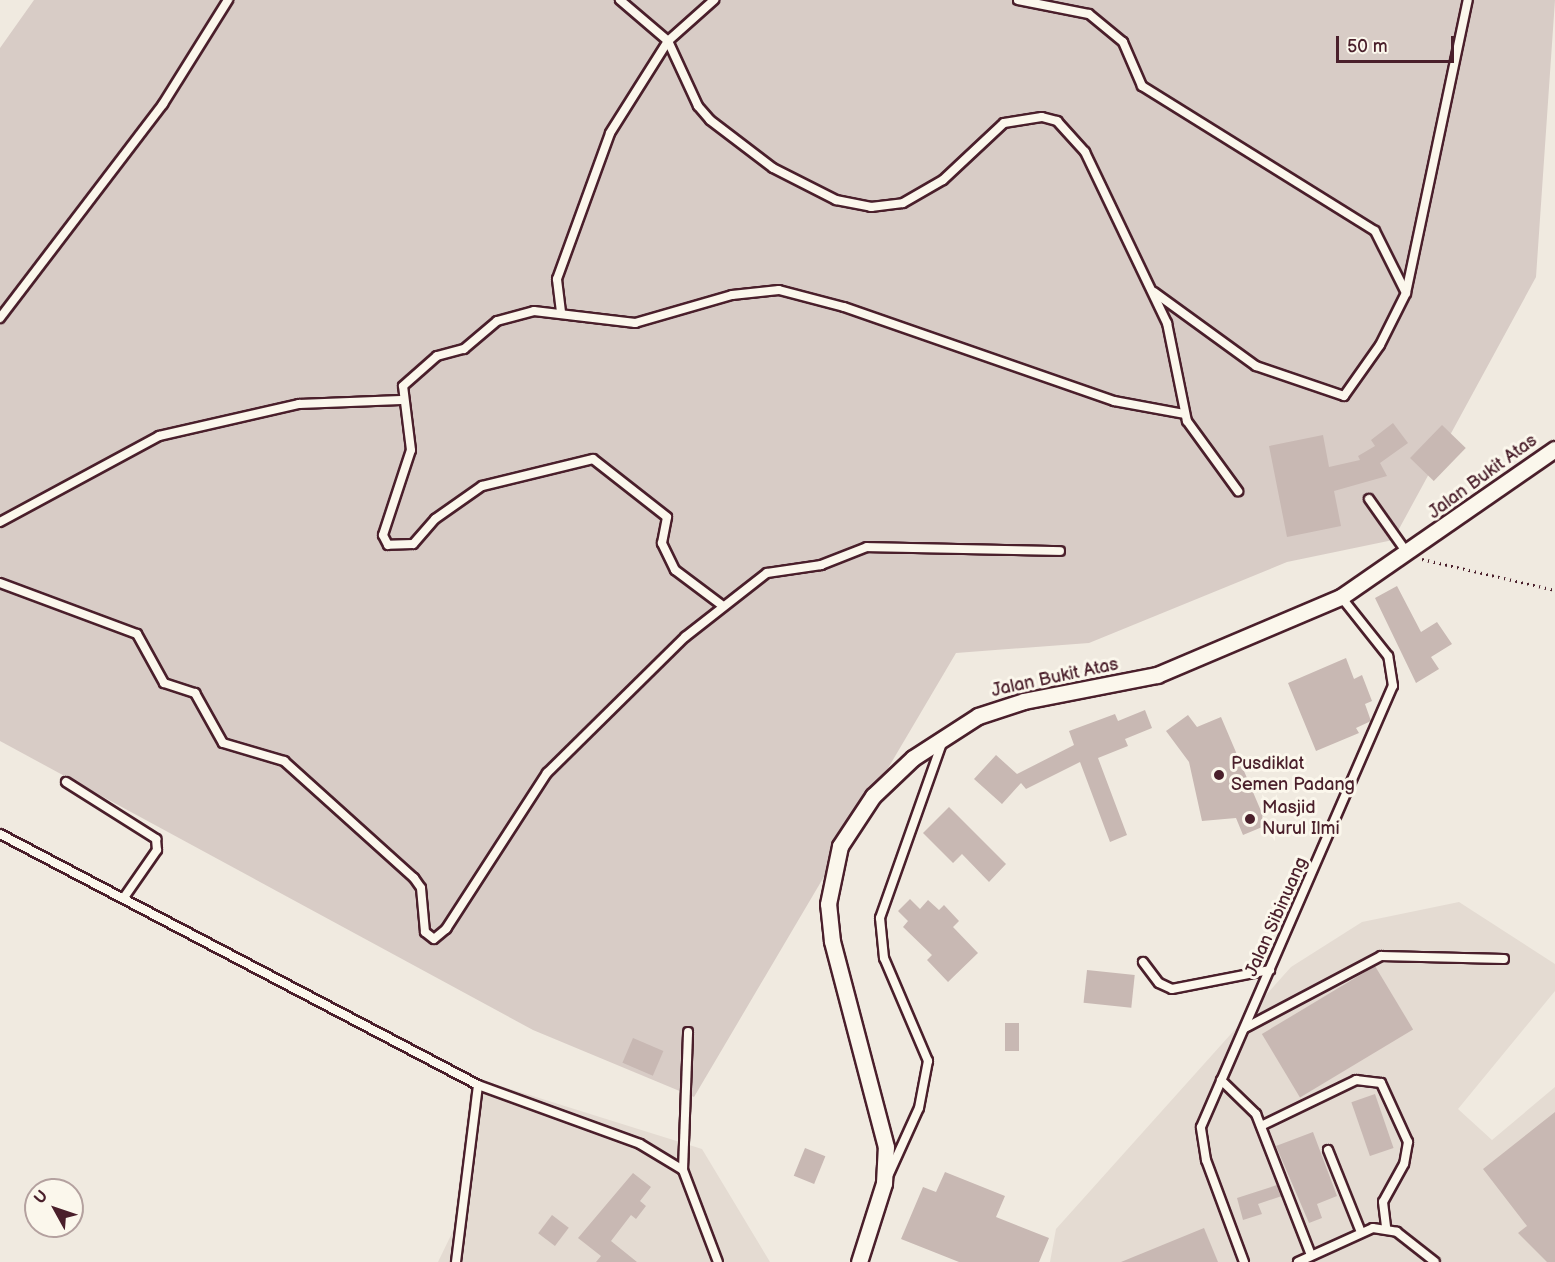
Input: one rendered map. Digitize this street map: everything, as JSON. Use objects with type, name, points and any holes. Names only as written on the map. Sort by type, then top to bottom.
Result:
[{"type":"street","name":"Jalan Bukit Atas","points":[[859,1262],[884,1183],[886,1147],[832,941],[830,887],[840,846],[859,813],[891,776],[945,734],[1024,701],[1157,675],[1341,597],[1408,555],[1555,449]]},
{"type":"lane","points":[[0,318],[163,104],[228,0]]},
{"type":"lane","points":[[620,0],[668,42],[698,106],[724,133],[790,177],[856,205],[889,207],[917,197],[1004,123],[1042,117],[1057,121],[1086,152],[1153,291],[1172,336],[1184,414],[1238,491]]},
{"type":"lane","points":[[561,312],[557,279],[603,148],[668,42],[714,0]]},
{"type":"lane","points":[[1018,0],[1089,14],[1123,42],[1142,86],[1375,231],[1406,292]]},
{"type":"lane","points":[[1153,291],[1257,366],[1340,397],[1369,363],[1406,292],[1468,0]]},
{"type":"lane","points":[[723,606],[675,570],[662,543],[667,517],[593,459],[482,486],[435,519],[413,544],[388,545],[383,535],[411,450],[401,400],[406,383],[437,356],[464,349],[497,321],[541,309],[635,323],[732,295],[778,290],[844,307],[1114,401],[1184,414]]},
{"type":"lane","points":[[0,522],[159,436],[299,404],[401,400]]},
{"type":"lane","points":[[1369,499],[1408,555]]},
{"type":"lane","points":[[0,584],[137,634],[166,686],[190,690],[204,704],[218,739],[284,761],[414,878],[421,888],[425,932],[434,939],[446,929],[547,773],[723,606],[773,570],[821,565],[867,547],[1060,551]]},
{"type":"lane","name":"Jalan Sibinuang","points":[[1244,1262],[1202,1143],[1206,1109],[1245,1028],[1393,686],[1388,656],[1341,597]]},
{"type":"lane","points":[[884,1183],[919,1108],[928,1061],[884,958],[880,918],[945,734]]},
{"type":"lane","points":[[66,782],[156,839],[157,850],[125,896]]},
{"type":"lane","points":[[0,834],[125,896],[478,1085],[640,1144],[683,1170]]},
{"type":"lane","points":[[1245,1028],[1381,956],[1504,959]]},
{"type":"lane","points":[[1143,962],[1159,983],[1172,989],[1270,970]]},
{"type":"lane","points":[[688,1032],[683,1170],[718,1262]]},
{"type":"lane","points":[[1221,1080],[1250,1104],[1261,1126],[1311,1255]]},
{"type":"lane","points":[[1261,1126],[1356,1080],[1381,1083],[1408,1142],[1404,1164],[1383,1202],[1386,1228]]},
{"type":"lane","points":[[456,1262],[478,1085]]},
{"type":"lane","points":[[1328,1149],[1361,1232]]},
{"type":"lane","points":[[1299,1262],[1361,1232],[1386,1228],[1435,1262]]},
{"type":"path","points":[[1408,555],[1555,590]]},
{"type":"shaded area","points":[[34,0],[1555,0],[1536,277],[1393,540],[1287,562],[1089,643],[956,653],[694,1097],[533,1030],[0,741],[0,48]]},
{"type":"shaded area","points":[[1459,902],[1555,964],[1555,991],[1458,1109],[1492,1140],[1555,1087],[1555,1262],[1050,1262],[1056,1229],[1291,967],[1362,922]]},
{"type":"shaded area","points":[[472,1077],[702,1149],[770,1262],[438,1262],[453,1231]]},
{"type":"building","points":[[1393,423],[1408,443],[1380,463],[1387,476],[1334,491],[1341,526],[1287,537],[1269,446],[1323,435],[1329,467],[1360,460],[1358,456],[1375,446],[1371,440]]},
{"type":"building","points":[[1442,425],[1466,448],[1434,481],[1410,458]]},
{"type":"building","points":[[1397,586],[1421,632],[1437,622],[1452,644],[1431,657],[1439,669],[1416,683],[1375,598]]},
{"type":"building","points":[[1346,658],[1354,679],[1362,675],[1372,701],[1365,704],[1371,721],[1356,728],[1359,733],[1316,751],[1288,683]]},
{"type":"building","points":[[1145,710],[1152,728],[1125,739],[1128,746],[1098,758],[1127,835],[1110,842],[1080,762],[1026,789],[1021,783],[1002,804],[974,779],[996,755],[1017,774],[1074,745],[1069,731],[1115,714],[1118,721]]},
{"type":"building","name":"Pusdiklat Semen Padang","points":[[1188,715],[1197,727],[1221,717],[1267,825],[1243,835],[1236,818],[1202,821],[1189,762],[1166,731]]},
{"type":"building","points":[[949,807],[1006,864],[989,882],[962,854],[953,863],[923,833]]},
{"type":"building","points":[[910,899],[920,909],[928,900],[939,910],[944,905],[959,921],[953,927],[978,953],[948,982],[927,960],[932,955],[903,927],[908,921],[898,911]]},
{"type":"building","points":[[1375,966],[1413,1029],[1300,1097],[1262,1034]]},
{"type":"building","points":[[1087,970],[1135,975],[1131,1008],[1084,1003]]},
{"type":"building","points":[[1005,1023],[1019,1023],[1019,1051],[1005,1051]]},
{"type":"building","points":[[633,1038],[663,1051],[653,1076],[622,1063]]},
{"type":"building","points":[[1375,1094],[1394,1148],[1370,1156],[1351,1102]]},
{"type":"building","points":[[1555,1112],[1555,1262],[1547,1262],[1518,1233],[1527,1226],[1483,1169]]},
{"type":"building","points":[[1313,1132],[1337,1196],[1317,1204],[1322,1218],[1309,1223],[1276,1146]]},
{"type":"building","points":[[805,1148],[825,1156],[814,1184],[794,1176]]},
{"type":"building","points":[[945,1172],[1005,1196],[996,1217],[1049,1238],[1039,1262],[959,1262],[901,1239],[923,1187],[936,1192]]},
{"type":"building","points":[[633,1173],[651,1187],[640,1201],[646,1206],[636,1219],[631,1215],[611,1241],[637,1262],[596,1262],[601,1256],[578,1238]]},
{"type":"building","points":[[1277,1185],[1282,1196],[1258,1204],[1262,1214],[1243,1220],[1237,1198]]},
{"type":"building","points":[[552,1215],[569,1228],[555,1246],[538,1233]]},
{"type":"building","points":[[1204,1228],[1218,1262],[1121,1262]]},
{"type":"place","name":"Pusdiklat Semen Padang","points":[[1219,775]]},
{"type":"place","name":"Masjid Nurul Ilmi","points":[[1250,819]]}]
